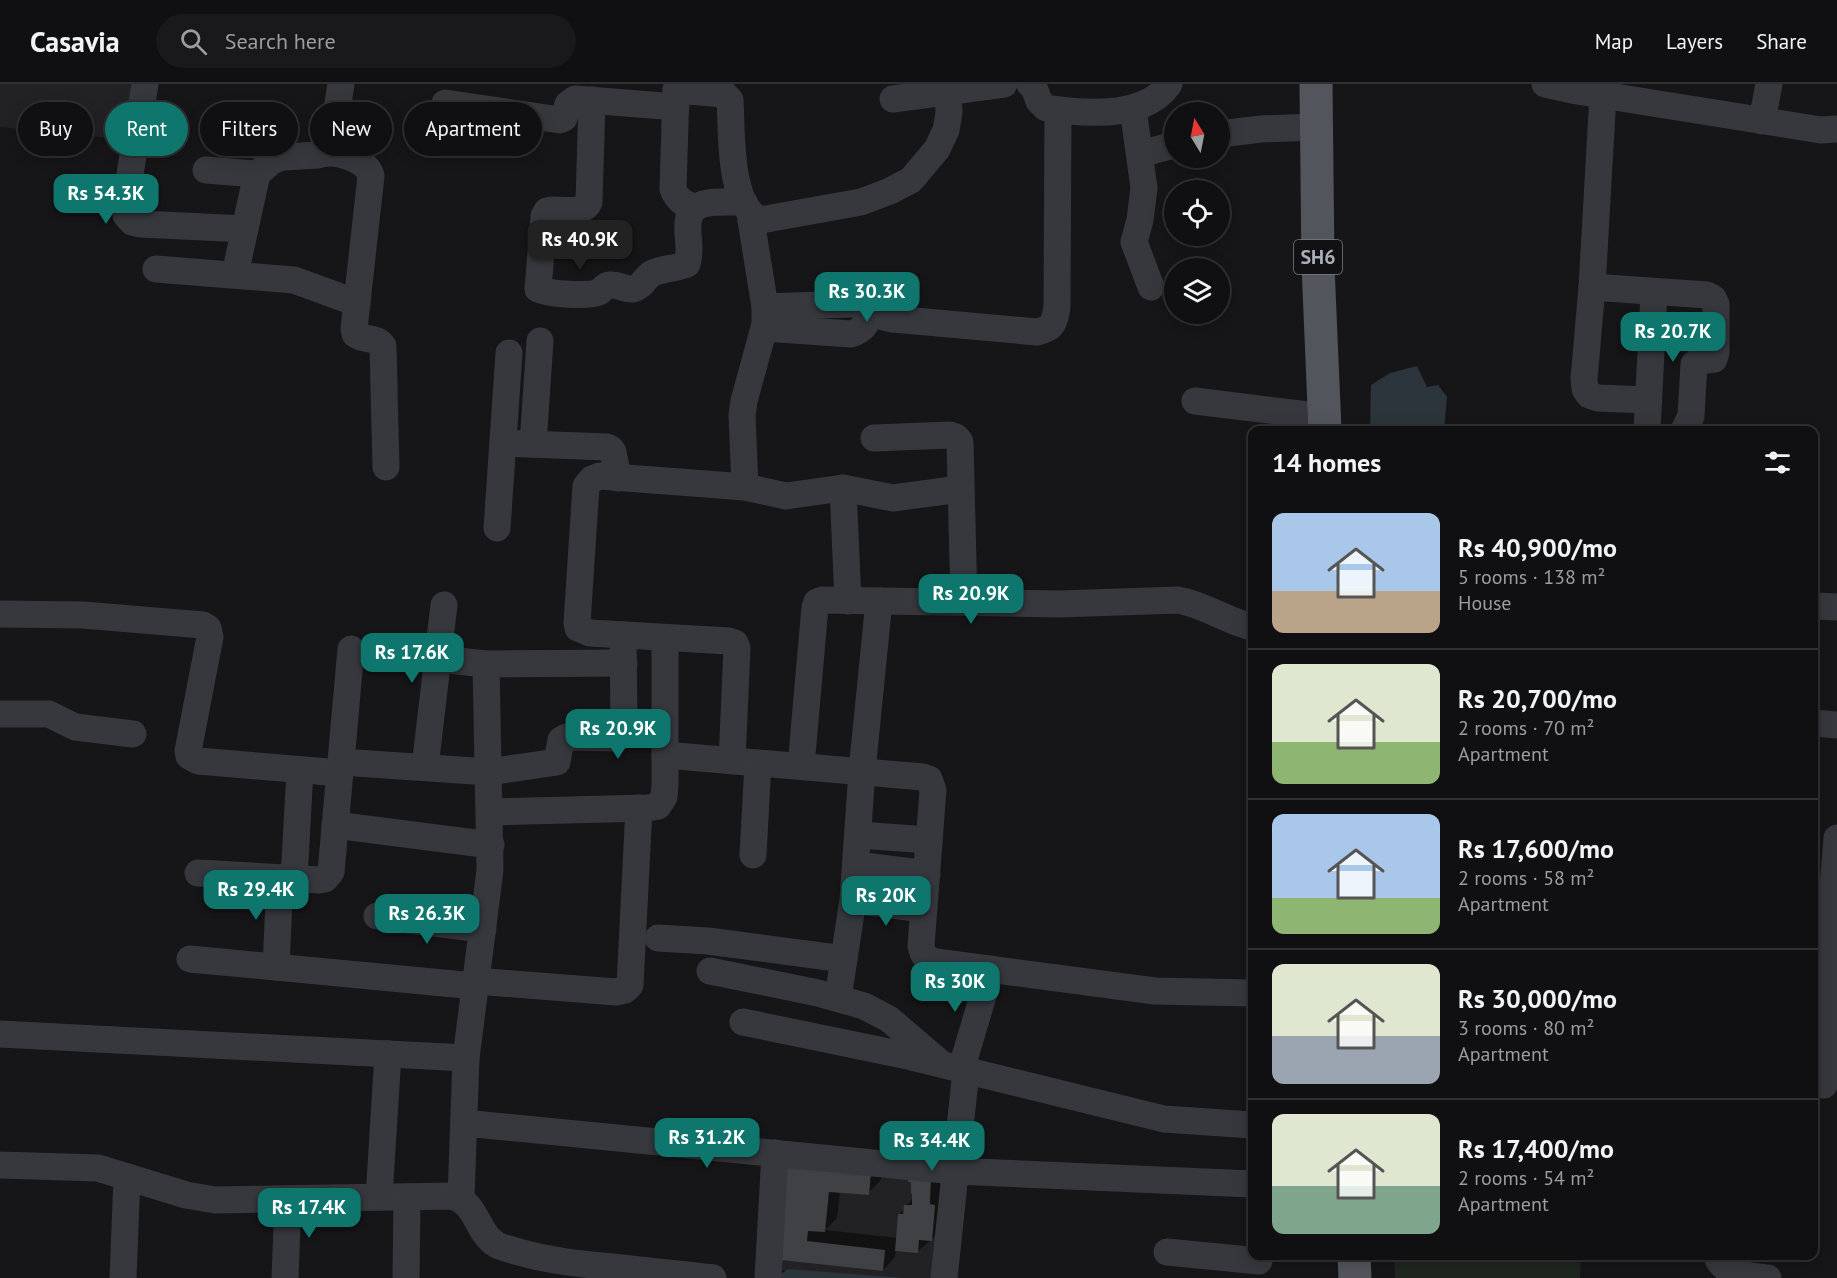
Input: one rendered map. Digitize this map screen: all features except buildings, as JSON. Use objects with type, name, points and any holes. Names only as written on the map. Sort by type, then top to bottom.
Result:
[{"type":"main road","name":"SH6","points":[[1316,84],[1318,266],[1325,424]]},
{"type":"main road","points":[[1354,1260],[1355,1278]]},
{"type":"street","points":[[145,84],[126,198],[126,216],[132,222],[141,224],[245,229]]},
{"type":"street","points":[[338,102],[341,84]]},
{"type":"street","points":[[894,99],[1004,84]]},
{"type":"street","points":[[1030,84],[1033,85],[1046,108],[1107,112],[1133,109],[1161,93],[1170,84]]},
{"type":"street","points":[[1545,84],[1604,96],[1762,121],[1821,130],[1837,129]]},
{"type":"street","points":[[1762,121],[1769,84]]},
{"type":"street","points":[[676,93],[674,189],[676,197],[683,204],[693,207],[702,204],[747,208],[760,220],[767,220],[861,202],[911,180],[937,148],[946,130],[949,113],[948,92]]},
{"type":"street","points":[[542,117],[560,120],[564,118],[570,101],[676,93],[724,94],[730,100],[736,181],[747,208],[765,317],[742,416],[745,488]]},
{"type":"street","points":[[1604,96],[1585,388],[1589,395],[1598,398],[1648,400]]},
{"type":"street","points":[[592,100],[588,206],[583,210],[547,211],[544,216],[538,289],[545,293],[591,294],[600,292],[604,287],[610,285],[634,289],[655,273],[687,264],[690,255],[688,215],[693,207]]},
{"type":"street","points":[[1133,109],[1144,188],[1134,242],[1151,287]]},
{"type":"street","points":[[765,317],[859,309],[894,319],[1036,332],[1048,330],[1054,322],[1058,307],[1058,110]]},
{"type":"street","points":[[1230,133],[1316,127]]},
{"type":"street","points":[[1140,154],[1164,148]]},
{"type":"street","points":[[234,274],[257,174],[273,160],[310,155]]},
{"type":"street","points":[[344,156],[364,165],[370,170],[371,176],[355,334],[376,340],[383,346],[386,467]]},
{"type":"street","points":[[206,170],[257,174]]},
{"type":"street","points":[[156,269],[294,279],[357,303]]},
{"type":"street","points":[[1592,286],[1713,298],[1716,304],[1714,359],[1698,361],[1694,364],[1691,416],[1686,426]]},
{"type":"street","points":[[1653,426],[1648,400],[1654,292]]},
{"type":"street","points":[[765,317],[851,334],[859,332],[866,326],[859,309]]},
{"type":"street","points":[[533,444],[540,341]]},
{"type":"street","points":[[497,528],[509,353]]},
{"type":"street","points":[[1195,401],[1325,424]]},
{"type":"street","points":[[874,438],[950,435],[960,441],[964,602]]},
{"type":"street","points":[[503,443],[611,449],[618,478]]},
{"type":"street","points":[[753,855],[735,643],[583,632],[578,628],[586,486],[592,479],[600,476],[745,488],[795,496],[831,488],[843,488],[893,498],[960,489]]},
{"type":"street","points":[[843,488],[848,601]]},
{"type":"street","points":[[801,766],[815,607],[817,602],[822,600],[1060,604],[1179,600],[1194,603],[1248,626]]},
{"type":"street","points":[[838,998],[853,900],[862,771],[879,601]]},
{"type":"street","points":[[425,767],[444,605]]},
{"type":"street","points":[[1818,606],[1837,607]]},
{"type":"street","points":[[0,614],[82,615],[203,625],[208,628],[210,637],[188,751],[189,756],[198,761],[300,770],[340,767],[425,767],[489,772],[557,762],[561,740],[566,737],[617,738],[622,736],[624,728],[623,635]]},
{"type":"street","points":[[490,812],[658,806],[664,797],[665,638]]},
{"type":"street","points":[[198,873],[319,880],[329,876],[351,649]]},
{"type":"street","points":[[438,659],[486,664],[624,663]]},
{"type":"street","points":[[461,1198],[466,1058],[490,870],[486,664]]},
{"type":"street","points":[[0,714],[49,714],[75,727],[133,734]]},
{"type":"street","points":[[1818,723],[1837,725]]},
{"type":"street","points":[[665,754],[929,779],[933,790],[921,946],[922,954],[927,960],[1155,991],[1248,993]]},
{"type":"street","points":[[276,967],[300,770]]},
{"type":"street","points":[[190,959],[475,983],[616,992],[625,990],[630,985],[639,808]]},
{"type":"street","points":[[335,825],[491,845]]},
{"type":"street","points":[[858,835],[929,840]]},
{"type":"street","points":[[1825,1085],[1832,898],[1837,838]]},
{"type":"street","points":[[856,865],[927,874]]},
{"type":"street","points":[[853,900],[924,909]]},
{"type":"street","points":[[377,916],[483,929]]},
{"type":"street","points":[[658,938],[708,941],[844,958]]},
{"type":"street","points":[[944,1278],[955,1171],[956,1068],[991,969]]},
{"type":"street","points":[[710,971],[838,998],[864,1006],[889,1019],[956,1068]]},
{"type":"street","points":[[743,1022],[956,1068],[1164,1119],[1248,1125]]},
{"type":"street","points":[[0,1034],[466,1058]]},
{"type":"street","points":[[378,1197],[388,1054]]},
{"type":"street","points":[[464,1123],[955,1171],[1248,1184]]},
{"type":"street","points":[[768,1278],[775,1153]]},
{"type":"street","points":[[0,1165],[86,1166],[215,1200],[452,1196],[461,1198],[468,1204],[488,1236],[497,1245],[535,1267],[713,1278]]},
{"type":"street","points":[[123,1278],[127,1177]]},
{"type":"street","points":[[406,1278],[407,1197]]},
{"type":"street","points":[[285,1278],[288,1199]]},
{"type":"street","points":[[1167,1252],[1259,1265]]},
{"type":"street","points":[[1718,1260],[1740,1274],[1768,1278]]},
{"type":"shaded area","points":[[0,84],[136,84],[133,102],[105,102],[105,138],[93,137],[93,102],[18,102],[18,129],[0,127]]},
{"type":"shaded area","points":[[1417,366],[1427,387],[1438,385],[1447,397],[1444,426],[1370,426],[1371,385],[1390,373]]},
{"type":"shaded area","points":[[778,1156],[951,1173],[941,1278],[882,1278],[774,1270]]},
{"type":"shaded area","points":[[1394,1260],[1581,1260],[1580,1278],[1395,1278]]},
{"type":"shaded area","points":[[788,1269],[904,1278],[781,1278],[781,1274]]}]
